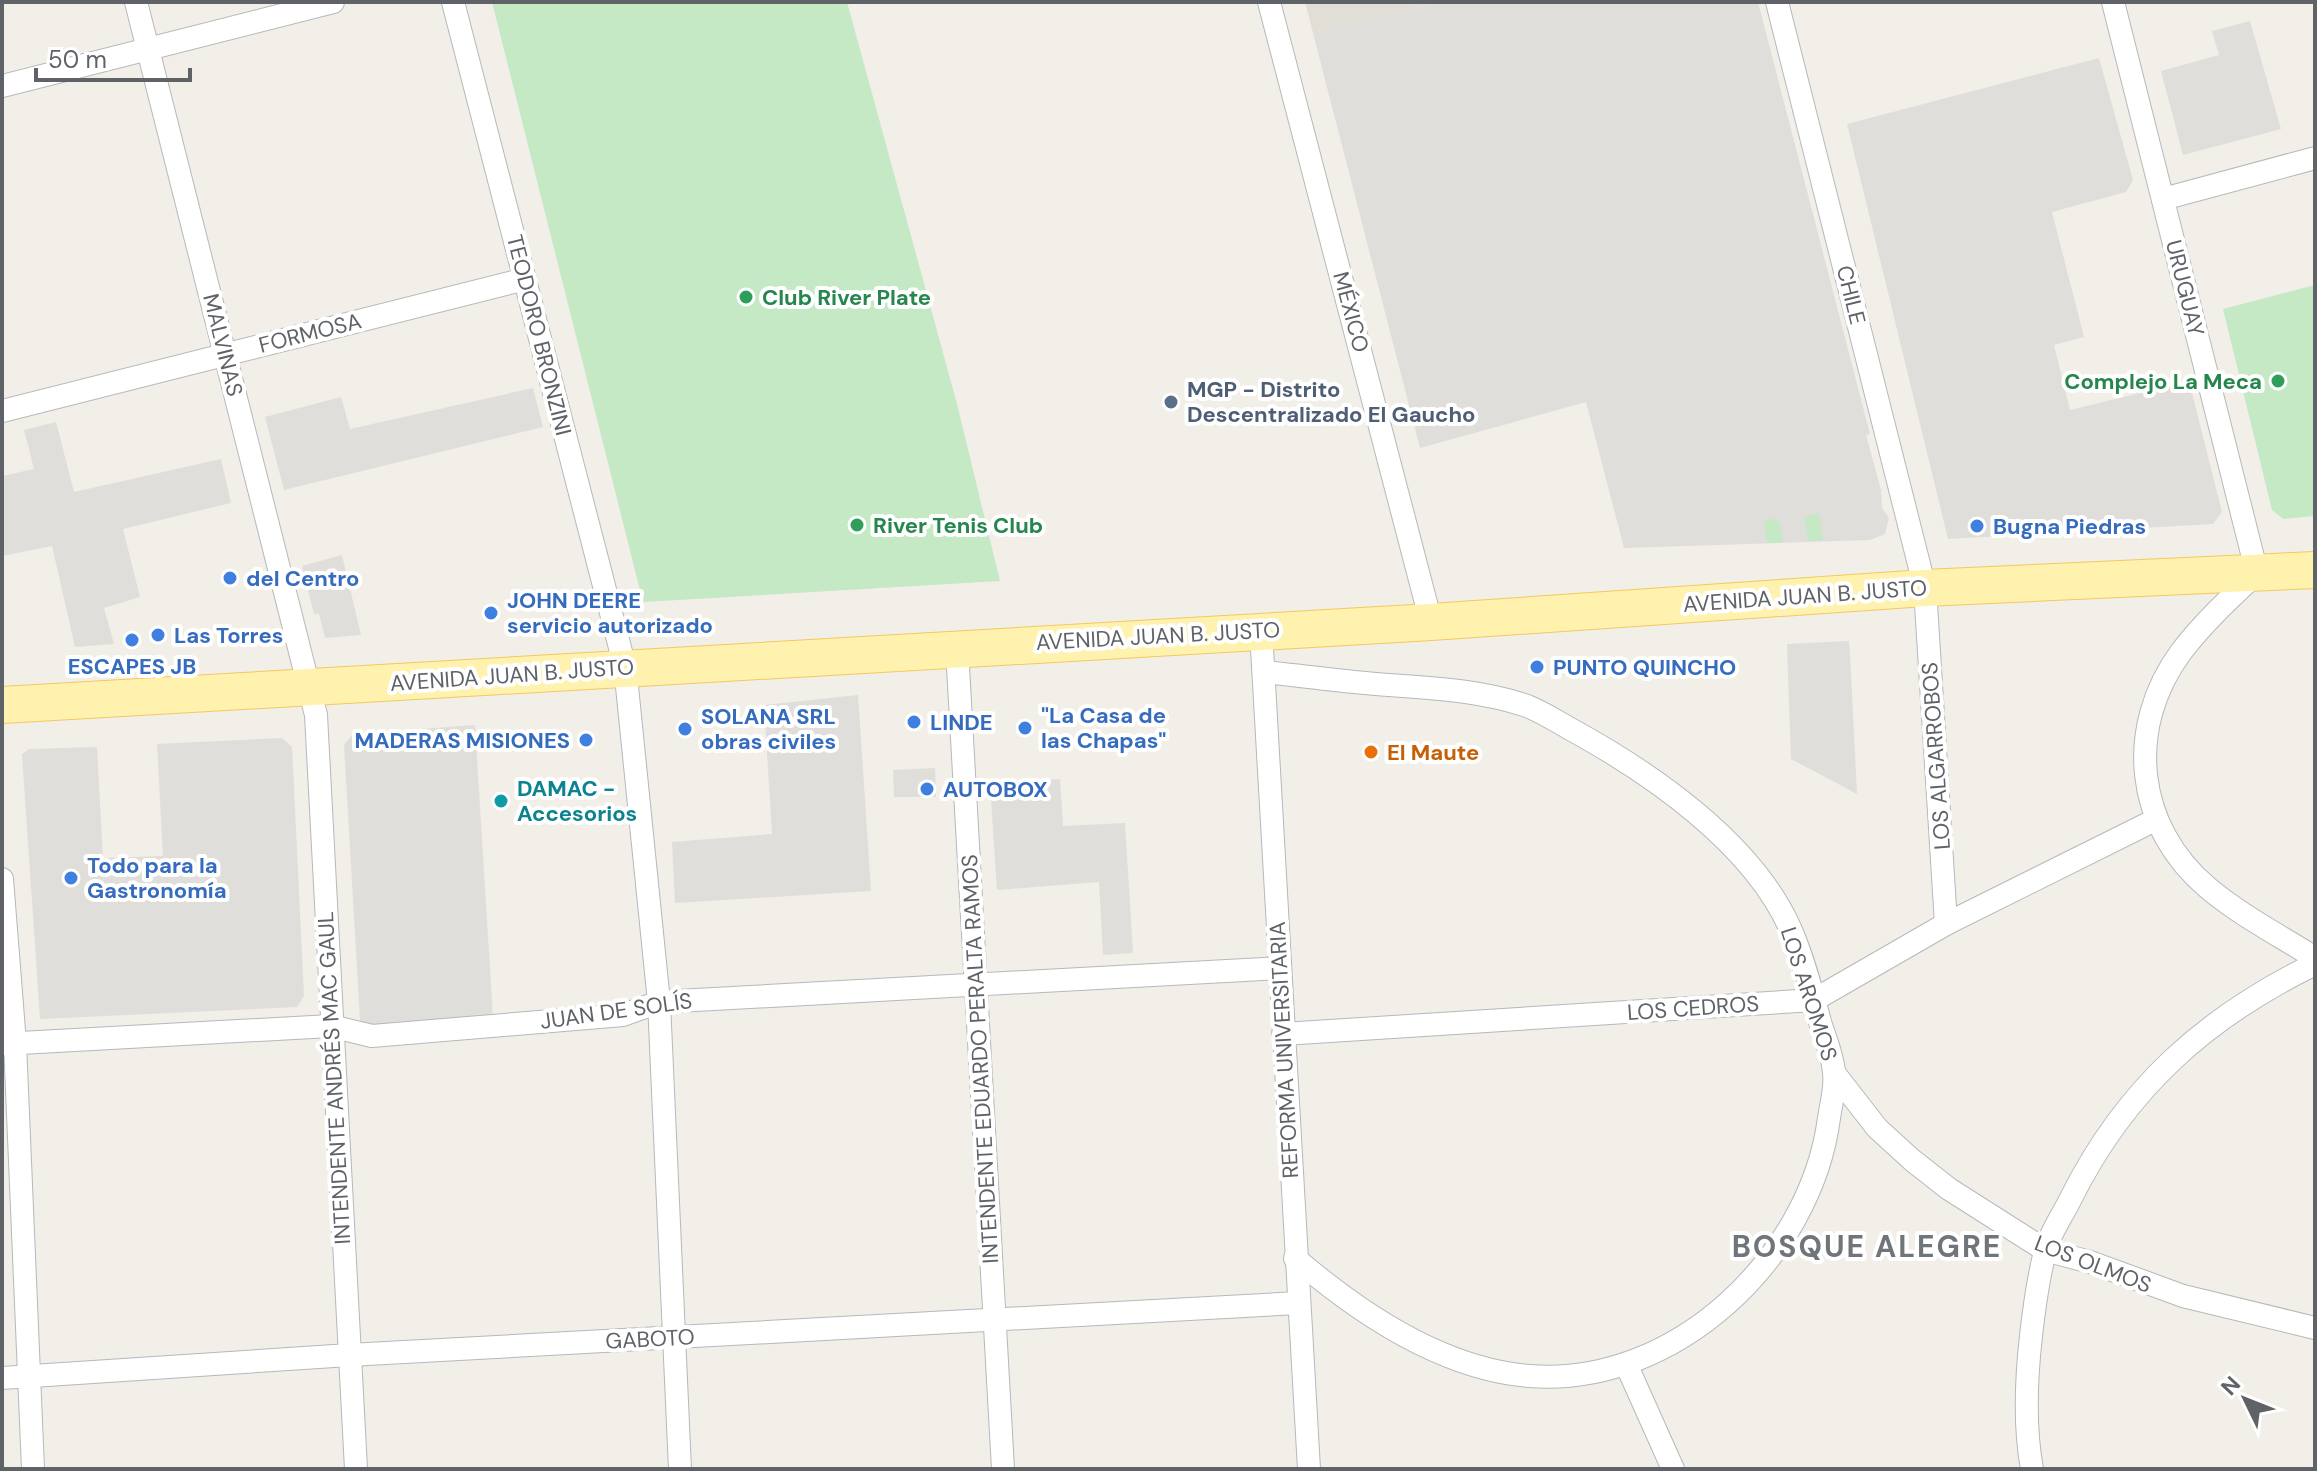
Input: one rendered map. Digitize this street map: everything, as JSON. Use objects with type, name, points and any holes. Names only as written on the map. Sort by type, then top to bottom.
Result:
[{"type":"main road","name":"AVENIDA JUAN B. JUSTO","points":[[2,705],[1431,622],[1925,588],[2315,570]]},
{"type":"street","name":"MALVINAS","points":[[136,2],[310,687]]},
{"type":"street","points":[[2,86],[333,2]]},
{"type":"street","name":"TEODORO BRONZINI","points":[[453,2],[625,667],[659,1002],[680,1469]]},
{"type":"street","name":"MÉXICO","points":[[1269,2],[1431,622]]},
{"type":"street","name":"CHILE","points":[[1777,2],[1925,588]]},
{"type":"street","name":"URUGUAY","points":[[2113,2],[2257,573]]},
{"type":"street","points":[[2163,199],[2315,158]]},
{"type":"street","name":"FORMOSA","points":[[2,411],[525,279]]},
{"type":"street","points":[[2257,573],[2214,614],[2180,653],[2151,710],[2145,764],[2149,806],[2155,820],[2205,886],[2315,958]]},
{"type":"street","name":"LOS ALGARROBOS","points":[[1925,588],[1946,924]]},
{"type":"street","name":"REFORMA UNIVERSITARIA","points":[[1261,631],[1309,1469]]},
{"type":"street","name":"INTENDENTE EDUARDO PERALTA RAMOS","points":[[957,649],[1003,1469]]},
{"type":"street","name":"LOS AROMOS","points":[[1264,672],[1489,695],[1530,707],[1631,764],[1678,799],[1767,889],[1790,927],[1835,1074],[1823,1153],[1813,1188],[1790,1232],[1752,1280],[1705,1320],[1668,1345],[1626,1364],[1580,1375],[1529,1376],[1477,1366],[1381,1322],[1329,1287],[1295,1258]]},
{"type":"street","name":"INTENDENTE ANDRÉS MAC GAUL","points":[[310,687],[316,715],[356,1469]]},
{"type":"street","name":"LOS CEDROS","points":[[1283,1034],[1814,1000],[1946,924],[2155,820]]},
{"type":"street","points":[[2,879],[8,1044],[33,1469]]},
{"type":"street","points":[[2032,1469],[2027,1370],[2045,1250],[2082,1177],[2116,1121],[2158,1071],[2207,1027],[2261,990],[2315,964]]},
{"type":"street","name":"JUAN DE SOLÍS","points":[[8,1044],[331,1026],[372,1036],[623,1015],[659,1002],[1280,968]]},
{"type":"street","name":"LOS OLMOS","points":[[1835,1074],[1877,1128],[1912,1160],[1949,1189],[2045,1250],[2090,1262],[2170,1293],[2315,1328]]},
{"type":"street","name":"GABOTO","points":[[2,1378],[349,1355],[1298,1303]]},
{"type":"street","points":[[1626,1364],[1673,1469]]},
{"type":"shaded area","points":[[1305,2],[1438,2],[1313,33]]},
{"type":"shaded area","points":[[1438,2],[1758,2],[1870,434],[1866,435],[1881,490],[1882,508],[1889,518],[1885,534],[1870,540],[1624,548],[1586,402],[1420,448],[1313,33]]},
{"type":"shaded area","points":[[2250,21],[2281,129],[2183,155],[2161,71],[2219,55],[2212,31]]},
{"type":"shaded area","name":"Bugna Piedras","points":[[2099,58],[2133,180],[2126,192],[2052,212],[2084,337],[2054,345],[2070,410],[2189,381],[2222,512],[2213,524],[1948,539],[1847,124]]},
{"type":"shaded area","points":[[533,388],[543,427],[284,490],[265,417],[341,397],[350,429]]},
{"type":"shaded area","points":[[56,422],[74,492],[221,459],[231,503],[123,529],[140,597],[104,608],[114,644],[75,647],[52,546],[2,556],[2,476],[34,469],[24,430]]},
{"type":"shaded area","points":[[342,555],[361,635],[325,638],[319,614],[314,614],[302,566]]},
{"type":"shaded area","points":[[1849,641],[1857,794],[1791,759],[1787,644]]},
{"type":"shaded area","points":[[858,695],[871,891],[675,903],[672,842],[772,834],[764,705]]},
{"type":"shaded area","points":[[475,725],[493,1018],[370,1029],[360,1020],[344,745],[353,734]]},
{"type":"shaded area","points":[[282,738],[292,747],[304,996],[297,1007],[40,1019],[22,754],[29,749],[97,747],[103,858],[163,856],[157,744]]},
{"type":"shaded area","points":[[935,768],[936,797],[894,797],[893,770]]},
{"type":"shaded area","points":[[1060,779],[1063,826],[1125,823],[1133,953],[1103,955],[1099,882],[997,890],[990,784]]},
{"type":"green space","name":"Club River Plate","points":[[492,2],[847,2],[957,404],[1000,581],[643,602]]},
{"type":"green space","name":"Complejo La Meca","points":[[2315,285],[2315,516],[2283,519],[2272,510],[2223,309]]},
{"type":"green space","points":[[1819,513],[1823,540],[1808,541],[1804,517]]},
{"type":"green space","points":[[1774,519],[1780,523],[1783,542],[1767,543],[1764,520]]},
{"type":"place","name":"Club River Plate","points":[[746,297]]},
{"type":"place","name":"Complejo La Meca","points":[[2278,381]]},
{"type":"place","name":"MGP - Distrito Descentralizado El Gaucho","points":[[1171,402]]},
{"type":"place","name":"River Tenis Club","points":[[857,525]]},
{"type":"place","name":"Bugna Piedras","points":[[1977,526]]},
{"type":"place","name":"del Centro","points":[[230,578]]},
{"type":"place","name":"JOHN DEERE servicio autorizado","points":[[491,613]]},
{"type":"place","name":"Las Torres","points":[[158,635]]},
{"type":"place","name":"ESCAPES JB","points":[[132,640]]},
{"type":"place","name":"PUNTO QUINCHO","points":[[1537,667]]},
{"type":"place","name":"LINDE","points":[[914,722]]},
{"type":"place","name":"\"La Casa de las Chapas\"","points":[[1025,728]]},
{"type":"place","name":"SOLANA SRL obras civiles","points":[[685,729]]},
{"type":"place","name":"MADERAS MISIONES","points":[[586,740]]},
{"type":"place","name":"El Maute","points":[[1371,752]]},
{"type":"place","name":"AUTOBOX","points":[[927,789]]},
{"type":"place","name":"DAMAC - Accesorios","points":[[501,801]]},
{"type":"place","name":"Todo para la Gastronomía","points":[[71,878]]},
{"type":"district","name":"BOSQUE ALEGRE","points":[[1867,1246]]}]
